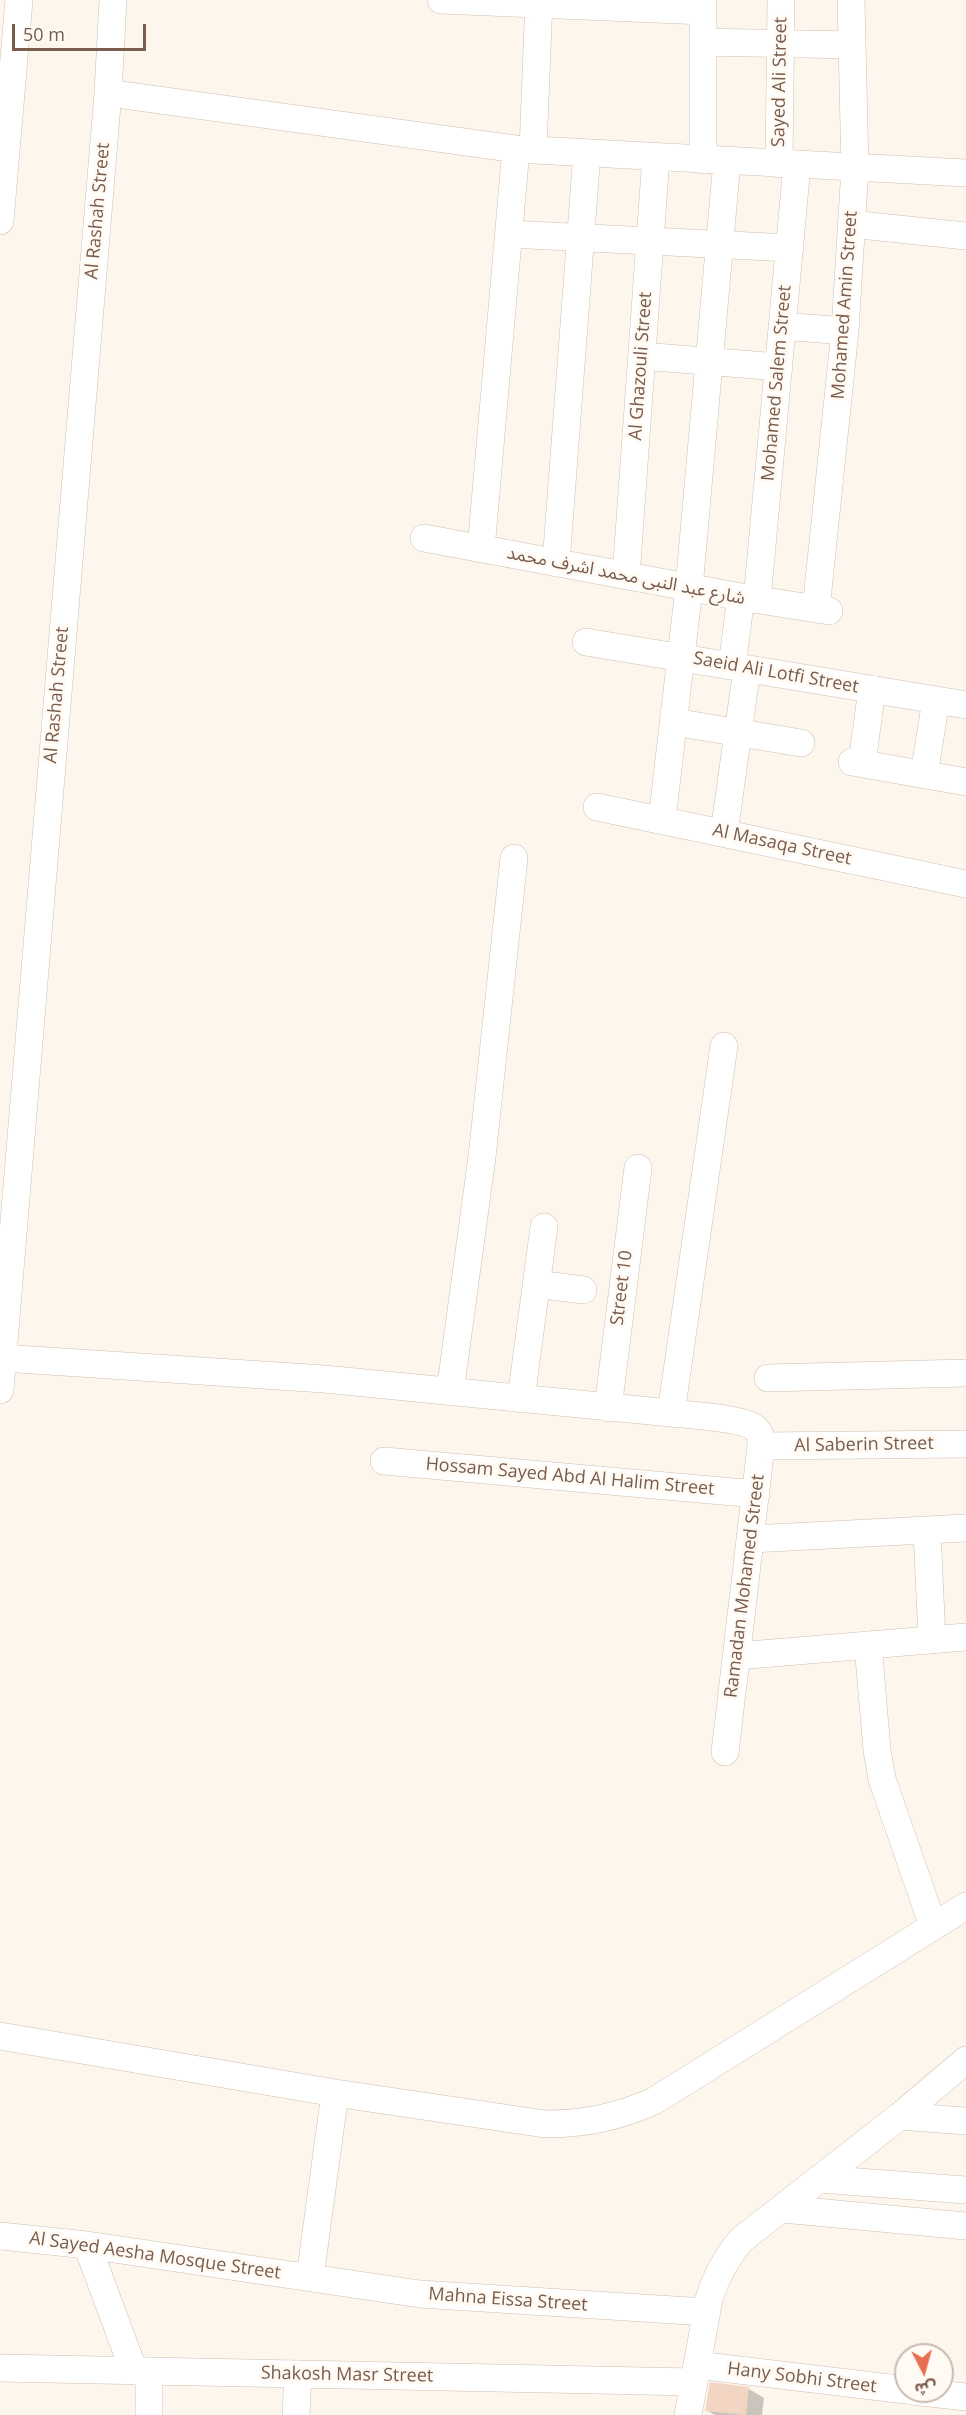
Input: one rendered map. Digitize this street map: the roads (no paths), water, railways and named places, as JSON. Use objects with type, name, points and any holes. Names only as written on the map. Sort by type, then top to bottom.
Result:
[{"type":"street","points":[[0,220],[19,0]]},
{"type":"street","name":"Al Rashah Street","points":[[0,1390],[108,93],[113,0]]},
{"type":"street","points":[[441,0],[703,5],[703,42],[715,160],[720,245],[682,658],[662,820]]},
{"type":"street","name":"Sayed Ali Street","points":[[782,0],[781,44],[788,165]]},
{"type":"street","name":"Mohamed Amin Street","points":[[823,610],[855,168],[850,0]]},
{"type":"street","points":[[481,549],[509,234],[524,149],[539,2]]},
{"type":"street","points":[[703,42],[852,45]]},
{"type":"street","points":[[108,93],[524,149],[966,173]]},
{"type":"street","points":[[556,563],[587,153]]},
{"type":"street","name":"Al Ghazouli Street","points":[[626,576],[656,157]]},
{"type":"street","name":"Mohamed Salem Street","points":[[724,833],[738,733],[740,667],[779,368],[790,248],[788,165]]},
{"type":"street","points":[[851,224],[966,236]]},
{"type":"street","points":[[509,234],[790,248]]},
{"type":"street","points":[[783,326],[845,331]]},
{"type":"street","points":[[642,356],[779,368]]},
{"type":"street","name":"شارع عبد النبى محمد اشرف محمد","points":[[424,538],[749,599],[823,610]]},
{"type":"street","name":"Saeid Ali Lotfi Street","points":[[586,642],[966,705]]},
{"type":"street","points":[[872,689],[857,763],[966,782]]},
{"type":"street","points":[[924,775],[936,700]]},
{"type":"street","points":[[674,722],[801,743]]},
{"type":"street","name":"Al Masaqa Street","points":[[597,807],[966,884]]},
{"type":"street","points":[[450,1392],[482,1157],[514,858]]},
{"type":"street","points":[[671,1413],[724,1046]]},
{"type":"street","name":"Street 10","points":[[608,1408],[638,1168]]},
{"type":"street","points":[[521,1399],[544,1227]]},
{"type":"street","points":[[536,1284],[583,1290]]},
{"type":"street","name":"Al Saberin Street","points":[[2,1358],[221,1371],[671,1413],[724,1419],[755,1435],[966,1444]]},
{"type":"street","points":[[768,1378],[966,1373]]},
{"type":"street","name":"Ramadan Mohamed Street","points":[[725,1752],[756,1494],[755,1435]]},
{"type":"street","name":"Hossam Sayed Abd Al Halim Street","points":[[384,1461],[756,1494]]},
{"type":"street","points":[[751,1539],[966,1528]]},
{"type":"street","points":[[927,1530],[932,1640]]},
{"type":"street","points":[[736,1656],[966,1638]]},
{"type":"street","points":[[868,1645],[877,1750],[882,1779],[933,1926]]},
{"type":"street","points":[[0,2036],[335,2094],[545,2124],[573,2124],[601,2120],[654,2101],[966,1906]]},
{"type":"street","points":[[688,2415],[706,2312],[714,2282],[741,2240],[900,2116],[966,2060]]},
{"type":"street","points":[[310,2277],[335,2094]]},
{"type":"street","points":[[900,2116],[966,2121]]},
{"type":"street","points":[[819,2180],[966,2190]]},
{"type":"street","points":[[783,2209],[966,2226]]},
{"type":"street","name":"Al Sayed Aesha Mosque Street","points":[[0,2236],[87,2245],[310,2277]]},
{"type":"street","points":[[87,2245],[141,2371],[149,2415]]},
{"type":"street","name":"Mahna Eissa Street","points":[[310,2277],[430,2295],[706,2312]]},
{"type":"street","name":"Shakosh Masr Street","points":[[0,2368],[298,2374],[696,2374]]},
{"type":"street","points":[[296,2415],[298,2374]]},
{"type":"street","name":"Hany Sobhi Street","points":[[696,2374],[894,2389]]}]
